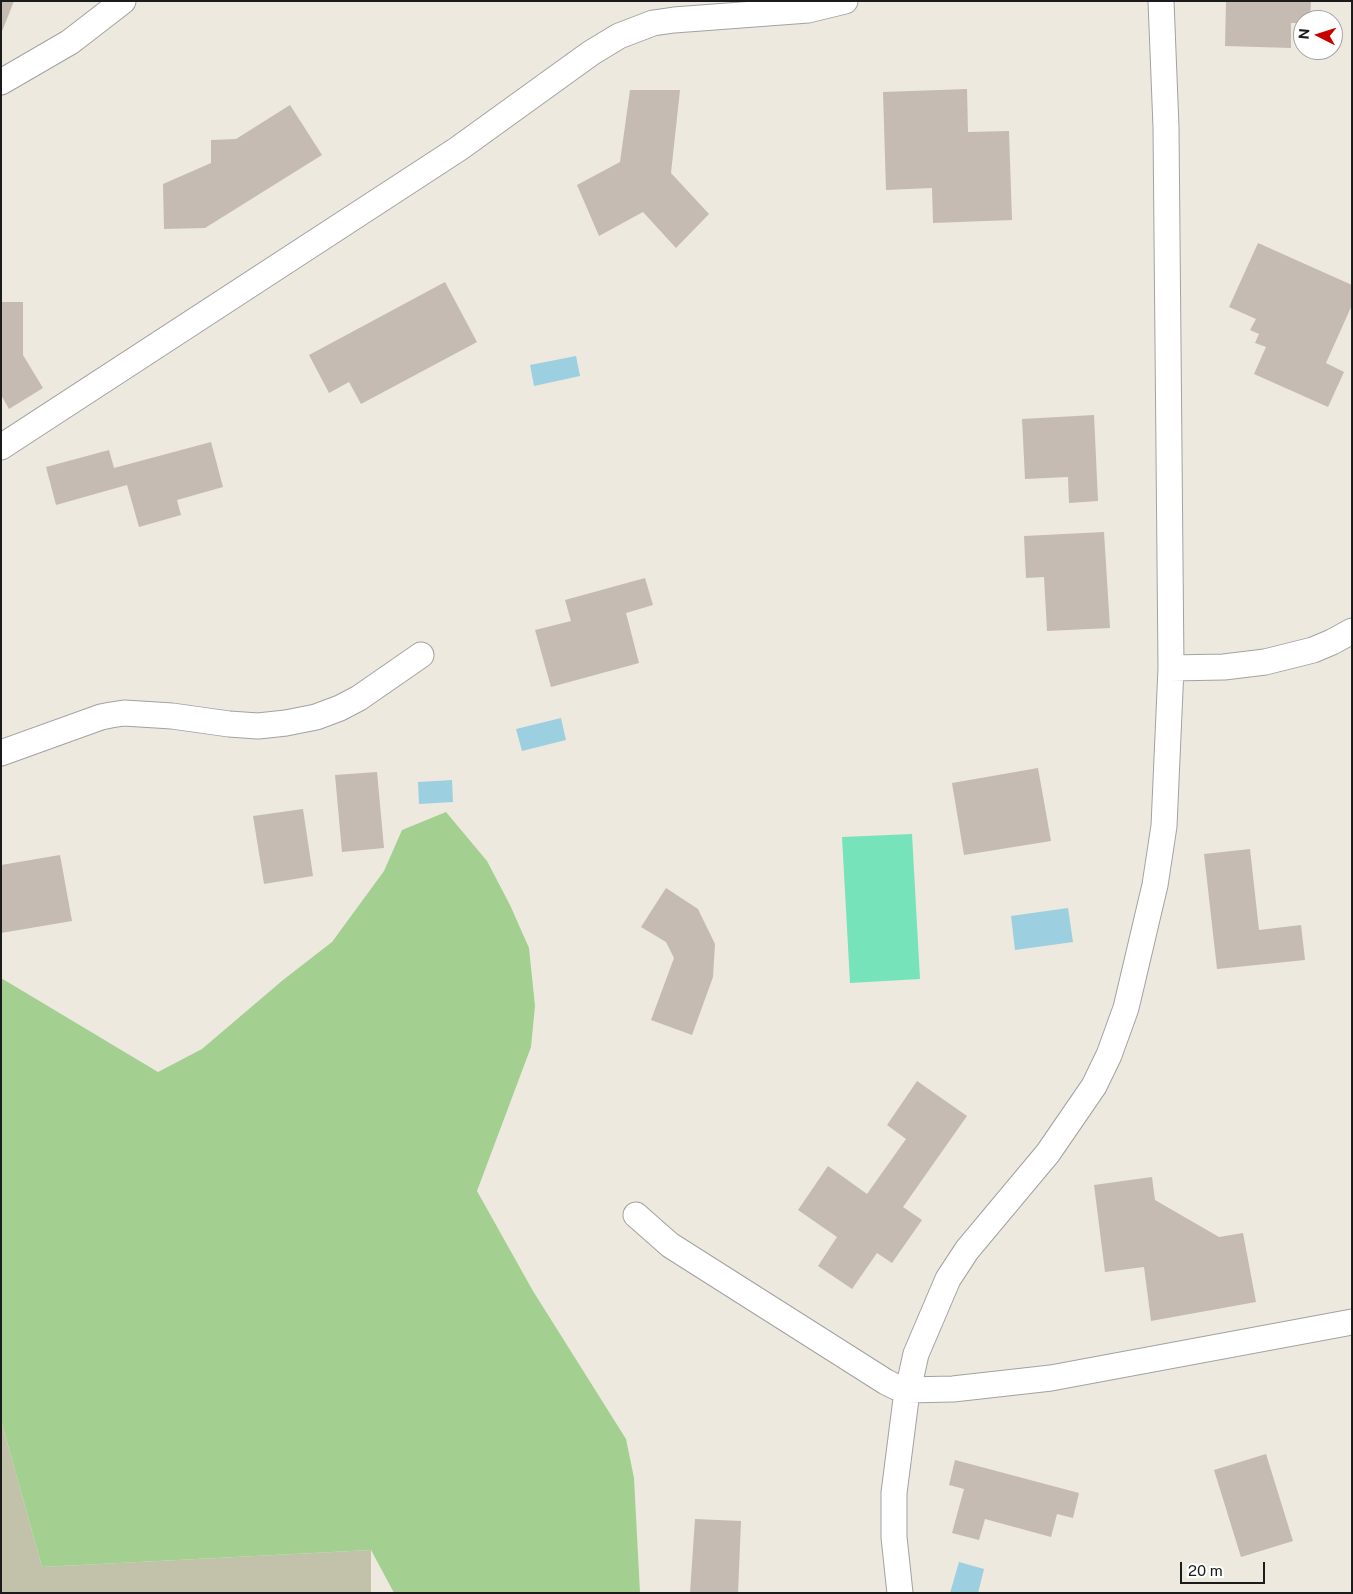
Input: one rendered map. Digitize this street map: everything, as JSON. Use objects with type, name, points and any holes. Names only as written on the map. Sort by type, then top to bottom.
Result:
[{"type":"street","points":[[1,82],[70,42],[123,1]]},
{"type":"street","points":[[1,447],[458,149],[591,53],[618,36],[654,23],[808,10],[845,1]]},
{"type":"street","points":[[900,1593],[893,1513],[896,1474],[907,1390],[919,1346],[948,1280],[967,1250],[1048,1154],[1094,1086],[1118,1033],[1126,1008],[1158,866],[1164,826],[1171,668],[1166,127],[1161,1]]},
{"type":"street","points":[[1171,668],[1224,667],[1265,662],[1313,650],[1352,631]]},
{"type":"street","points":[[1,753],[101,717],[124,713],[172,716],[258,726],[316,717],[359,698],[421,655]]},
{"type":"street","points":[[636,1215],[670,1244],[886,1382],[907,1390],[953,1389],[1051,1378],[1352,1322]]},
{"type":"shaded area","points":[[1,1420],[42,1567],[371,1550],[371,1593],[1,1593]]},
{"type":"green space","points":[[446,812],[487,861],[510,905],[529,948],[535,1006],[531,1047],[477,1191],[533,1291],[626,1439],[634,1478],[640,1593],[394,1593],[371,1550],[42,1567],[1,1420],[1,978],[158,1072],[202,1049],[283,980],[332,942],[384,871],[402,830]]},
{"type":"green space","points":[[912,834],[920,979],[850,983],[842,837]]},
{"type":"water","points":[[576,356],[580,376],[534,386],[530,365]]},
{"type":"water","points":[[561,718],[566,740],[522,751],[516,729]]},
{"type":"water","points":[[452,780],[453,802],[419,804],[418,782]]},
{"type":"water","points":[[1068,908],[1073,942],[1015,950],[1011,916]]},
{"type":"water","points":[[959,1562],[984,1569],[978,1593],[950,1593]]},
{"type":"building","points":[[1,1],[14,1],[1,34]]},
{"type":"building","points":[[1226,1],[1311,1],[1311,10],[1293,10],[1291,48],[1225,46]]},
{"type":"building","points":[[967,89],[968,132],[1009,131],[1012,220],[933,223],[932,188],[886,190],[883,92]]},
{"type":"building","points":[[630,90],[680,90],[671,173],[709,214],[676,248],[643,212],[599,236],[577,185],[620,162]]},
{"type":"building","points":[[290,105],[322,155],[205,228],[164,229],[163,184],[211,163],[211,140],[236,139]]},
{"type":"building","points":[[1258,243],[1352,285],[1352,305],[1326,363],[1344,372],[1328,407],[1254,374],[1266,347],[1255,343],[1259,334],[1250,330],[1256,319],[1229,307]]},
{"type":"building","points":[[445,282],[477,342],[361,404],[349,382],[329,393],[309,355]]},
{"type":"building","points":[[1,302],[23,302],[23,355],[43,388],[9,409],[1,395]]},
{"type":"building","points":[[1094,415],[1098,501],[1069,503],[1068,477],[1025,479],[1022,419]]},
{"type":"building","points":[[211,442],[223,487],[177,500],[181,515],[139,527],[127,485],[56,505],[46,467],[109,450],[114,468]]},
{"type":"building","points":[[1104,532],[1110,628],[1047,631],[1044,577],[1026,578],[1024,536]]},
{"type":"building","points":[[645,578],[653,605],[626,613],[639,663],[551,687],[535,630],[571,621],[565,600]]},
{"type":"building","points":[[1038,768],[1051,841],[964,855],[952,783]]},
{"type":"building","points":[[377,772],[384,848],[342,852],[335,775]]},
{"type":"building","points":[[303,809],[313,876],[264,884],[253,816]]},
{"type":"building","points":[[1250,849],[1259,930],[1301,925],[1305,960],[1217,969],[1204,854]]},
{"type":"building","points":[[60,855],[72,921],[1,933],[1,865]]},
{"type":"building","points":[[666,888],[698,909],[715,944],[713,977],[692,1035],[651,1020],[674,958],[666,942],[641,927]]},
{"type":"building","points":[[917,1081],[967,1116],[903,1207],[922,1220],[892,1263],[877,1253],[852,1289],[818,1266],[837,1237],[798,1210],[828,1166],[867,1194],[906,1139],[887,1125]]},
{"type":"building","points":[[1152,1177],[1155,1200],[1219,1237],[1243,1233],[1256,1302],[1151,1321],[1144,1267],[1105,1272],[1094,1185]]},
{"type":"building","points":[[1266,1454],[1293,1541],[1241,1557],[1214,1470]]},
{"type":"building","points":[[955,1460],[1079,1493],[1073,1518],[1057,1514],[1051,1537],[985,1519],[979,1540],[952,1533],[964,1489],[949,1485]]},
{"type":"building","points":[[695,1519],[741,1521],[738,1593],[690,1593]]}]
